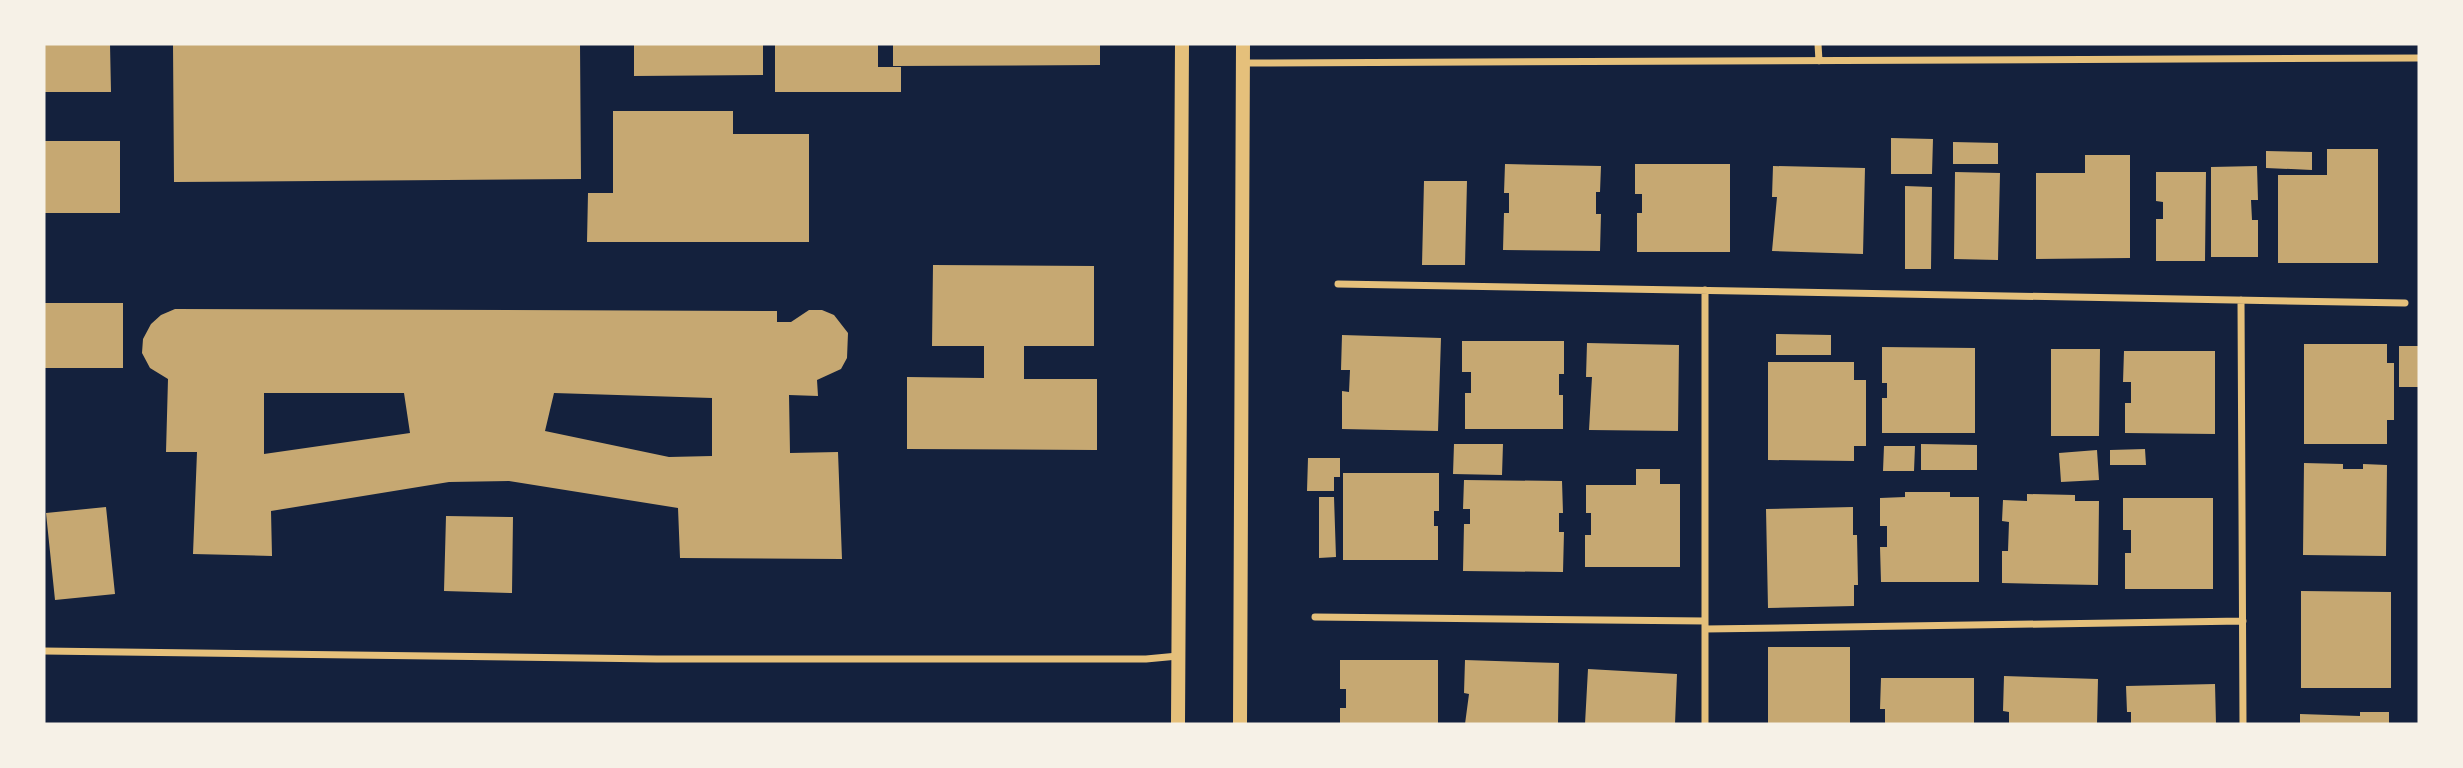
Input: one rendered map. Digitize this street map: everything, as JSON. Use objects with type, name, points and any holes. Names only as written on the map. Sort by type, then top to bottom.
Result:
[{"type":"main road","points":[[1178,724],[1182,44]]},
{"type":"main road","points":[[1240,724],[1244,44]]},
{"type":"street","points":[[1818,44],[1819,61]]},
{"type":"street","points":[[1243,62],[2419,58]]},
{"type":"street","points":[[1338,284],[2405,303]]},
{"type":"street","points":[[1705,290],[1705,724]]},
{"type":"street","points":[[2241,300],[2243,724]]},
{"type":"street","points":[[1315,617],[1705,625],[2243,621]]},
{"type":"street","points":[[44,651],[643,659],[1146,659],[1178,656]]},
{"type":"building","points":[[44,44],[110,44],[111,92],[44,92]]},
{"type":"building","points":[[173,44],[580,44],[581,179],[174,182]]},
{"type":"building","points":[[634,44],[763,44],[763,75],[634,76]]},
{"type":"building","points":[[775,44],[878,44],[878,67],[901,67],[901,92],[775,92]]},
{"type":"building","points":[[893,44],[1100,44],[1100,65],[893,66]]},
{"type":"building","points":[[613,111],[733,111],[733,134],[809,134],[809,242],[587,242],[588,193],[613,193]]},
{"type":"building","points":[[1891,138],[1933,139],[1932,174],[1891,174]]},
{"type":"building","points":[[44,141],[120,141],[120,213],[44,213]]},
{"type":"building","points":[[1953,142],[1998,143],[1998,164],[1953,164]]},
{"type":"building","points":[[2327,149],[2378,149],[2378,263],[2278,263],[2278,175],[2327,175]]},
{"type":"building","points":[[2266,151],[2312,152],[2312,170],[2266,168]]},
{"type":"building","points":[[2085,155],[2130,155],[2130,258],[2036,259],[2036,173],[2085,173]]},
{"type":"building","points":[[1505,164],[1601,166],[1600,192],[1596,192],[1596,214],[1601,214],[1600,251],[1503,250],[1504,213],[1509,213],[1509,193],[1504,193]]},
{"type":"building","points":[[1635,164],[1730,164],[1730,252],[1637,252],[1637,213],[1642,213],[1642,194],[1635,194]]},
{"type":"building","points":[[1773,166],[1865,168],[1863,254],[1772,251],[1777,197],[1772,197]]},
{"type":"building","points":[[2257,166],[2258,200],[2251,200],[2252,220],[2258,220],[2258,257],[2211,257],[2211,167]]},
{"type":"building","points":[[1955,172],[2000,173],[1998,260],[1954,259]]},
{"type":"building","points":[[2156,172],[2206,172],[2205,261],[2156,261],[2156,219],[2163,219],[2163,202],[2156,201]]},
{"type":"building","points":[[1424,181],[1467,181],[1465,265],[1422,265]]},
{"type":"building","points":[[1905,186],[1932,187],[1931,269],[1905,269]]},
{"type":"building","points":[[933,265],[1094,266],[1094,346],[1024,346],[1024,379],[1097,379],[1097,450],[907,449],[907,377],[984,378],[984,346],[932,346]]},
{"type":"building","points":[[44,303],[123,303],[123,368],[44,368]]},
{"type":"building","points":[[175,309],[777,311],[777,322],[791,322],[809,310],[822,310],[834,315],[848,333],[847,358],[841,369],[817,380],[818,396],[789,395],[790,453],[838,452],[842,559],[680,558],[678,508],[509,481],[449,482],[271,511],[272,556],[193,554],[197,452],[166,452],[168,379],[150,368],[142,353],[143,339],[151,324],[161,315]],"holes":[[[264,393],[404,393],[410,433],[264,454]],[[554,393],[712,398],[712,456],[669,457],[545,431]]]},
{"type":"building","points":[[1776,334],[1831,335],[1831,355],[1776,355]]},
{"type":"building","points":[[1342,335],[1441,338],[1438,431],[1342,429],[1342,391],[1349,392],[1350,370],[1341,370]]},
{"type":"building","points":[[1462,341],[1564,341],[1564,374],[1559,374],[1559,395],[1563,395],[1563,429],[1465,429],[1465,393],[1471,393],[1471,372],[1462,372]]},
{"type":"building","points":[[1587,343],[1679,345],[1678,431],[1589,430],[1592,377],[1586,377]]},
{"type":"building","points":[[2304,344],[2387,344],[2387,363],[2394,363],[2394,420],[2387,420],[2387,444],[2304,444]]},
{"type":"building","points":[[2399,346],[2419,346],[2419,387],[2399,387]]},
{"type":"building","points":[[1882,347],[1975,348],[1975,433],[1882,433],[1882,398],[1887,398],[1887,383],[1882,383]]},
{"type":"building","points":[[2051,349],[2100,349],[2099,436],[2051,436]]},
{"type":"building","points":[[2124,351],[2215,351],[2215,434],[2125,433],[2125,403],[2131,403],[2131,382],[2123,382]]},
{"type":"building","points":[[1768,362],[1854,362],[1854,380],[1866,380],[1866,446],[1854,446],[1854,461],[1768,460]]},
{"type":"building","points":[[1454,444],[1503,444],[1502,475],[1453,474]]},
{"type":"building","points":[[1921,444],[1977,445],[1977,470],[1921,470]]},
{"type":"building","points":[[1884,446],[1915,446],[1914,471],[1883,471]]},
{"type":"building","points":[[2145,449],[2146,465],[2110,465],[2110,450]]},
{"type":"building","points":[[2097,450],[2099,480],[2061,482],[2059,453]]},
{"type":"building","points":[[1308,458],[1340,458],[1340,477],[1334,477],[1334,491],[1307,491]]},
{"type":"building","points":[[2304,463],[2343,464],[2343,469],[2363,469],[2363,464],[2387,465],[2386,556],[2303,555]]},
{"type":"building","points":[[1636,469],[1660,469],[1660,484],[1680,484],[1680,567],[1585,567],[1585,535],[1591,535],[1591,513],[1586,513],[1586,485],[1636,485]]},
{"type":"building","points":[[1343,473],[1439,473],[1439,511],[1434,511],[1434,526],[1438,526],[1438,560],[1343,560]]},
{"type":"building","points":[[1464,480],[1562,481],[1563,513],[1559,513],[1559,532],[1564,532],[1563,572],[1463,571],[1464,524],[1470,524],[1470,509],[1463,509]]},
{"type":"building","points":[[1905,492],[1950,492],[1950,497],[1979,497],[1979,582],[1881,582],[1880,547],[1887,547],[1887,526],[1880,526],[1880,498],[1905,497]]},
{"type":"building","points":[[2027,494],[2075,495],[2075,501],[2099,501],[2098,585],[2002,583],[2002,551],[2008,551],[2009,522],[2002,521],[2003,500],[2027,501]]},
{"type":"building","points":[[1319,497],[1334,497],[1336,557],[1319,558]]},
{"type":"building","points":[[2123,498],[2213,498],[2213,589],[2125,589],[2125,553],[2131,553],[2131,530],[2123,530]]},
{"type":"building","points":[[106,507],[115,594],[55,600],[46,513]]},
{"type":"building","points":[[1853,507],[1853,535],[1857,535],[1858,585],[1854,585],[1854,606],[1768,608],[1766,509]]},
{"type":"building","points":[[446,516],[513,517],[512,593],[444,591]]},
{"type":"building","points":[[2301,591],[2391,592],[2391,688],[2301,688]]},
{"type":"building","points":[[1768,647],[1850,647],[1850,724],[1768,724]]},
{"type":"building","points":[[1340,660],[1438,660],[1438,724],[1340,724],[1340,708],[1346,708],[1346,689],[1340,689]]},
{"type":"building","points":[[1465,660],[1559,663],[1558,724],[1465,724],[1469,694],[1464,693]]},
{"type":"building","points":[[1588,669],[1677,674],[1675,724],[1585,724]]},
{"type":"building","points":[[2004,676],[2098,679],[2097,724],[2009,724],[2009,712],[2003,711]]},
{"type":"building","points":[[1881,678],[1974,678],[1974,724],[1885,724],[1885,709],[1880,709]]},
{"type":"building","points":[[2215,684],[2216,724],[2131,724],[2131,712],[2127,712],[2126,686]]},
{"type":"building","points":[[2360,712],[2389,712],[2389,724],[2300,724],[2300,714],[2360,716]]}]
